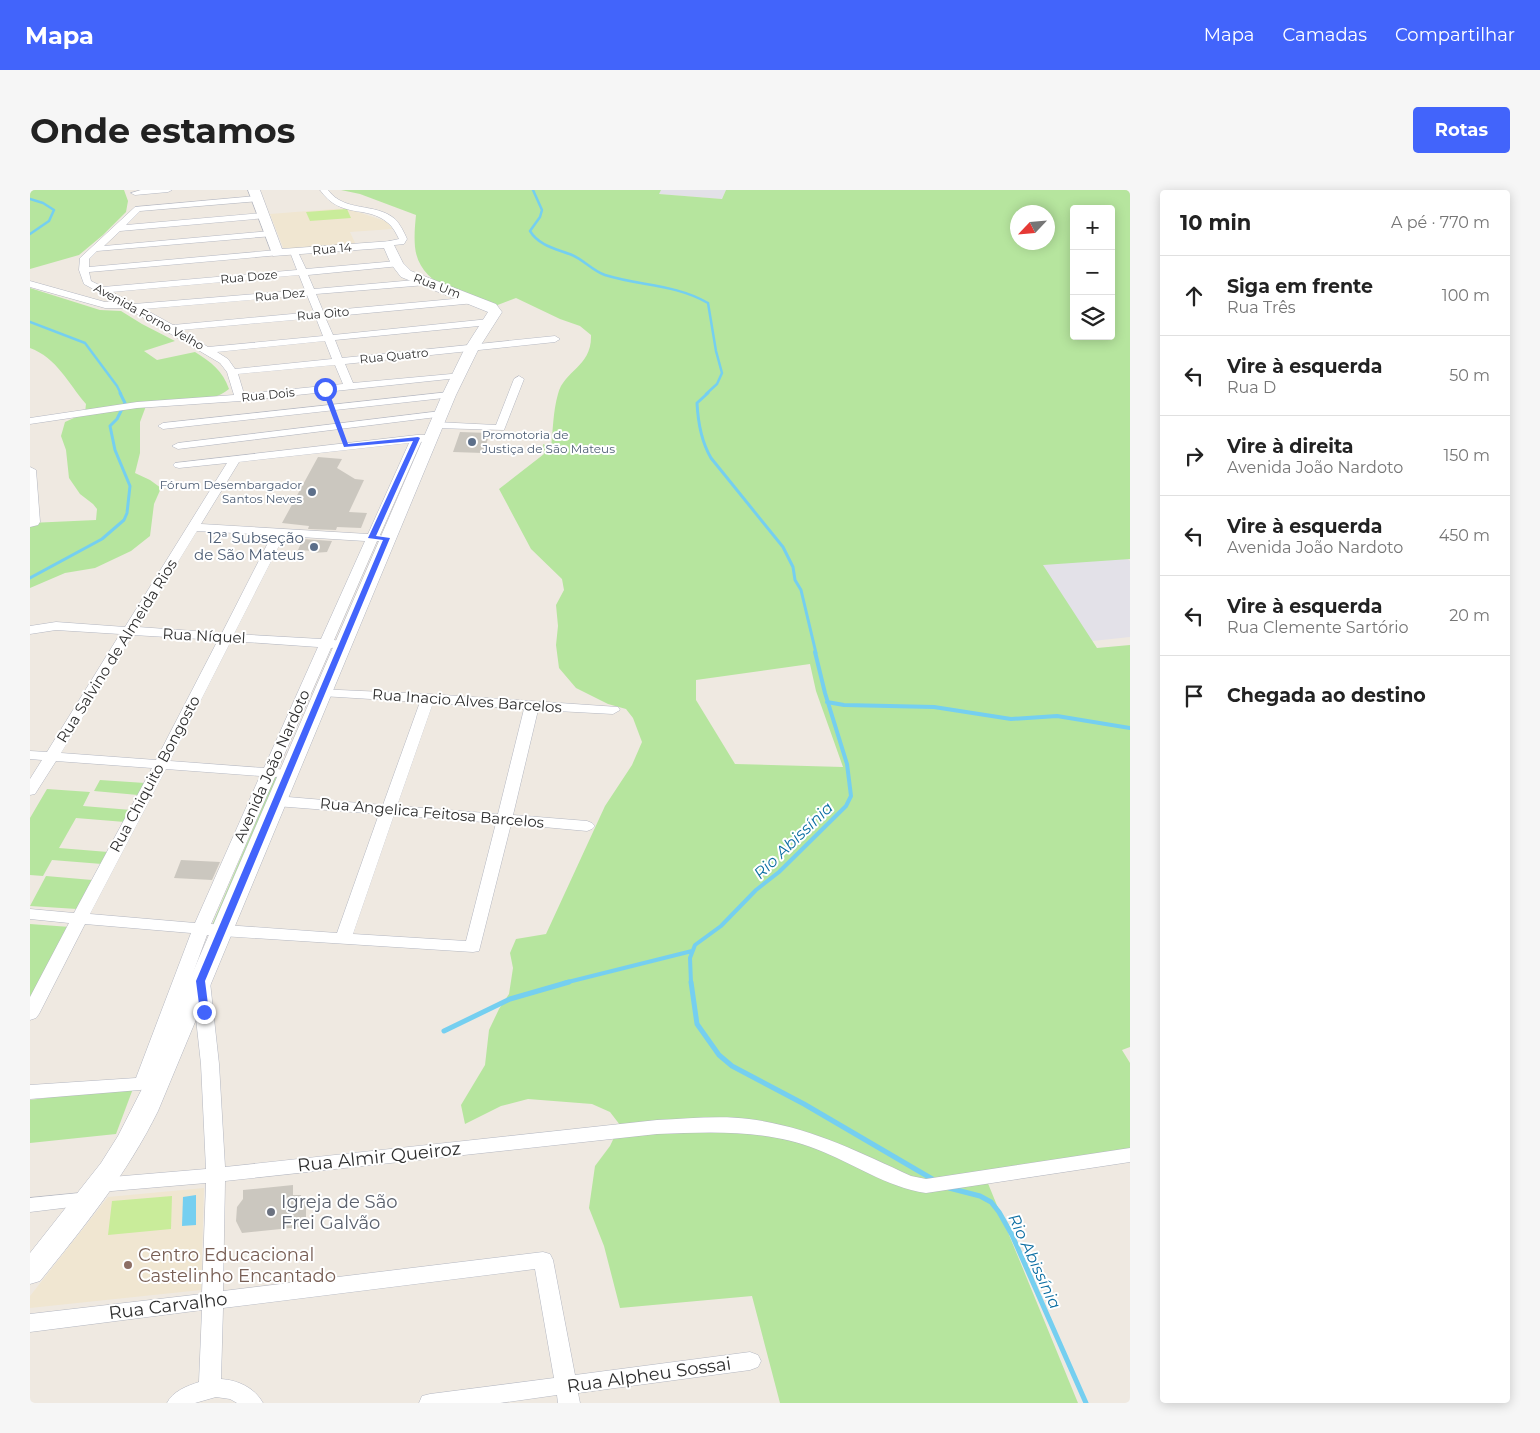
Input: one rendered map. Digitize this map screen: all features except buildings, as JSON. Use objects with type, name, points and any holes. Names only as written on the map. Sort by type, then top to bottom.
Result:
[{"type":"street","points":[[84,270],[277,253],[255,195],[138,209],[134,191],[168,190]]},
{"type":"street","points":[[324,190],[331,201],[383,216],[394,223],[403,240],[396,244],[388,244]]},
{"type":"street","name":"Avenida Forno Velho","points":[[138,209],[85,258],[84,270],[87,282],[171,328],[224,361],[232,372],[240,398]]},
{"type":"street","points":[[119,228],[263,216]]},
{"type":"street","points":[[95,249],[270,234]]},
{"type":"street","name":"Rua 14","points":[[277,253],[388,244]]},
{"type":"street","name":"Rua Um","points":[[388,244],[397,264],[406,274],[491,306],[492,317]]},
{"type":"street","points":[[294,252],[349,387]]},
{"type":"street","name":"Rua Doze","points":[[100,290],[397,264]]},
{"type":"street","name":"Rua Dez","points":[[30,284],[105,305],[131,306],[426,282]]},
{"type":"street","name":"Rua Oito","points":[[171,328],[475,300]]},
{"type":"street","points":[[208,350],[492,317]]},
{"type":"street","name":"Avenida João Nardoto","points":[[30,1273],[94,1192],[136,1129],[150,1084],[211,930],[379,538],[472,348],[492,317]]},
{"type":"street","name":"Rua Quatro","points":[[232,372],[556,339]]},
{"type":"street","name":"Rua Dois","points":[[30,421],[136,405],[240,398],[458,376]]},
{"type":"street","points":[[178,446],[338,427],[500,428],[518,379]]},
{"type":"street","points":[[325,389],[346,446]]},
{"type":"street","points":[[164,426],[449,395]]},
{"type":"street","points":[[178,465],[346,446],[432,429]]},
{"type":"street","name":"Rua Salvino de Almeida Rios","points":[[30,791],[127,631],[235,459]]},
{"type":"street","points":[[30,470],[32,522]]},
{"type":"street","points":[[194,527],[379,538]]},
{"type":"street","name":"Rua Chiquito Bongosto","points":[[30,1014],[161,766],[279,532]]},
{"type":"street","name":"Rua Níquel","points":[[33,629],[56,626],[334,644]]},
{"type":"street","name":"Avenida João Nardoto","points":[[150,1084],[201,981],[211,930],[276,801],[278,773],[322,692],[334,644]]},
{"type":"street","name":"Rua Inacio Alves Barcelos","points":[[322,692],[613,710]]},
{"type":"street","points":[[343,938],[428,698]]},
{"type":"street","points":[[30,914],[211,930],[473,947],[532,705]]},
{"type":"street","points":[[30,755],[278,773]]},
{"type":"street","name":"Rua Angelica Feitosa Barcelos","points":[[276,801],[587,826]]},
{"type":"street","points":[[201,981],[210,1064],[216,1176],[210,1388]]},
{"type":"street","points":[[30,1092],[150,1084]]},
{"type":"street","name":"Rua Almir Queiroz","points":[[30,1205],[94,1192],[216,1176],[657,1126],[748,1126],[784,1133],[821,1143],[908,1183],[938,1186],[966,1180],[1129,1157]]},
{"type":"street","name":"Rua Carvalho","points":[[30,1323],[543,1260],[567,1395]]},
{"type":"street","name":"Rua Alpheu Sossai","points":[[430,1403],[567,1395],[750,1361]]},
{"type":"street","points":[[178,1403],[198,1391],[210,1388],[232,1390],[241,1393],[252,1403]]},
{"type":"shaded area","points":[[661,190],[726,190],[722,199],[658,194]]},
{"type":"shaded area","points":[[346,208],[388,222],[392,229],[350,232],[356,245],[284,250],[270,214]]},
{"type":"shaded area","points":[[1127,558],[1130,561],[1130,637],[1083,642],[1030,564]]},
{"type":"shaded area","name":"Centro Educacional Castelinho Encantado","points":[[204,1188],[201,1290],[30,1308],[30,1296],[108,1197]]},
{"type":"green space","points":[[30,190],[124,190],[128,201],[126,212],[79,255],[30,269]]},
{"type":"green space","points":[[341,190],[661,190],[659,194],[722,199],[726,190],[1130,190],[1130,559],[1043,565],[1097,648],[1130,645],[1130,1047],[1122,1050],[1130,1063],[1130,1150],[987,1181],[1078,1403],[780,1403],[752,1296],[620,1308],[604,1246],[589,1208],[595,1166],[610,1146],[620,1125],[610,1112],[592,1104],[528,1099],[501,1106],[465,1124],[461,1105],[485,1065],[489,1030],[509,994],[513,968],[510,953],[516,939],[546,934],[605,806],[632,765],[642,742],[633,718],[626,709],[608,704],[576,688],[559,668],[556,645],[558,626],[556,605],[564,590],[562,579],[531,549],[499,489],[544,454],[543,444],[551,448],[558,394],[566,379],[587,354],[591,335],[580,326],[560,319],[516,298],[495,306],[457,293],[434,280],[418,260],[415,247],[416,215],[360,194]],"holes":[[[810,664],[816,691],[843,767],[735,764],[696,700],[696,680]]]},
{"type":"green space","points":[[347,209],[351,218],[310,221],[306,212]]},
{"type":"green space","points":[[30,288],[100,310],[121,311],[175,341],[144,351],[157,360],[195,352],[216,368],[229,389],[212,398],[201,401],[146,406],[140,422],[140,453],[135,473],[161,488],[154,504],[150,536],[131,551],[95,568],[65,573],[30,588],[30,523],[96,520],[97,509],[80,494],[69,478],[66,450],[61,436],[65,422],[85,413],[86,404],[48,358],[30,348]]},
{"type":"green space","points":[[275,777],[277,777],[215,925],[212,925]]},
{"type":"green space","points":[[100,780],[145,783],[138,795],[94,791]]},
{"type":"green space","points":[[47,789],[90,792],[83,806],[131,810],[125,822],[76,818],[59,848],[108,852],[102,864],[52,860],[43,876],[30,875],[30,818]]},
{"type":"green space","points":[[46,876],[92,880],[77,909],[30,906]]},
{"type":"green space","points":[[30,924],[70,927],[30,1002]]},
{"type":"green space","points":[[134,1086],[116,1134],[30,1143],[30,1100]]},
{"type":"green space","points":[[172,1196],[171,1229],[108,1235],[112,1201]]},
{"type":"water","points":[[196,1195],[196,1225],[182,1226],[183,1197]]},
{"type":"waterway","name":"Rio Abissínia","points":[[533,190],[542,210],[540,217],[530,231],[543,244],[572,255],[605,275],[683,292],[708,303],[716,351],[722,373],[717,384],[706,394]]},
{"type":"waterway","points":[[30,199],[43,203],[54,210],[49,221],[30,234]]},
{"type":"waterway","points":[[30,322],[85,343],[121,394]]},
{"type":"waterway","points":[[30,578],[102,539],[124,520],[127,513],[130,486],[115,450],[110,426],[117,419],[125,403],[120,393]]},
{"type":"waterway","name":"Rio Abissínia","points":[[708,393],[697,403],[702,438],[711,458],[783,547],[793,567],[795,580],[801,590],[816,653]]},
{"type":"waterway","name":"Rio Abissínia","points":[[815,652],[828,702]]},
{"type":"waterway","name":"Rio Abissínia","points":[[691,983],[690,958],[695,945],[721,926],[756,890],[779,872],[846,806],[851,796],[847,764],[828,702]]},
{"type":"waterway","points":[[828,702],[844,705],[934,707],[1011,719],[1057,716],[1130,728]]},
{"type":"waterway","points":[[564,983],[692,951]]},
{"type":"waterway","points":[[444,1031],[510,999],[569,982]]},
{"type":"waterway","name":"Rio Abissínia","points":[[691,982],[697,1024],[719,1055],[732,1066],[804,1104],[934,1180]]},
{"type":"waterway","name":"Rio Abissínia","points":[[949,1188],[980,1196],[991,1202],[999,1212],[1012,1235],[1086,1403]]},
{"type":"place","name":"Promotoria de Justiça de São Mateus","points":[[472,442]]},
{"type":"place","name":"Fórum Desembargador Santos Neves","points":[[312,492]]},
{"type":"place","name":"12ª Subseção de São Mateus","points":[[314,547]]},
{"type":"place","name":"Igreja de São Frei Galvão","points":[[271,1212]]},
{"type":"place","name":"Centro Educacional Castelinho Encantado","points":[[128,1265]]},
{"type":"route","points":[[204,1012],[201,981],[387,538],[372,538],[418,438],[346,446],[325,389]]}]
